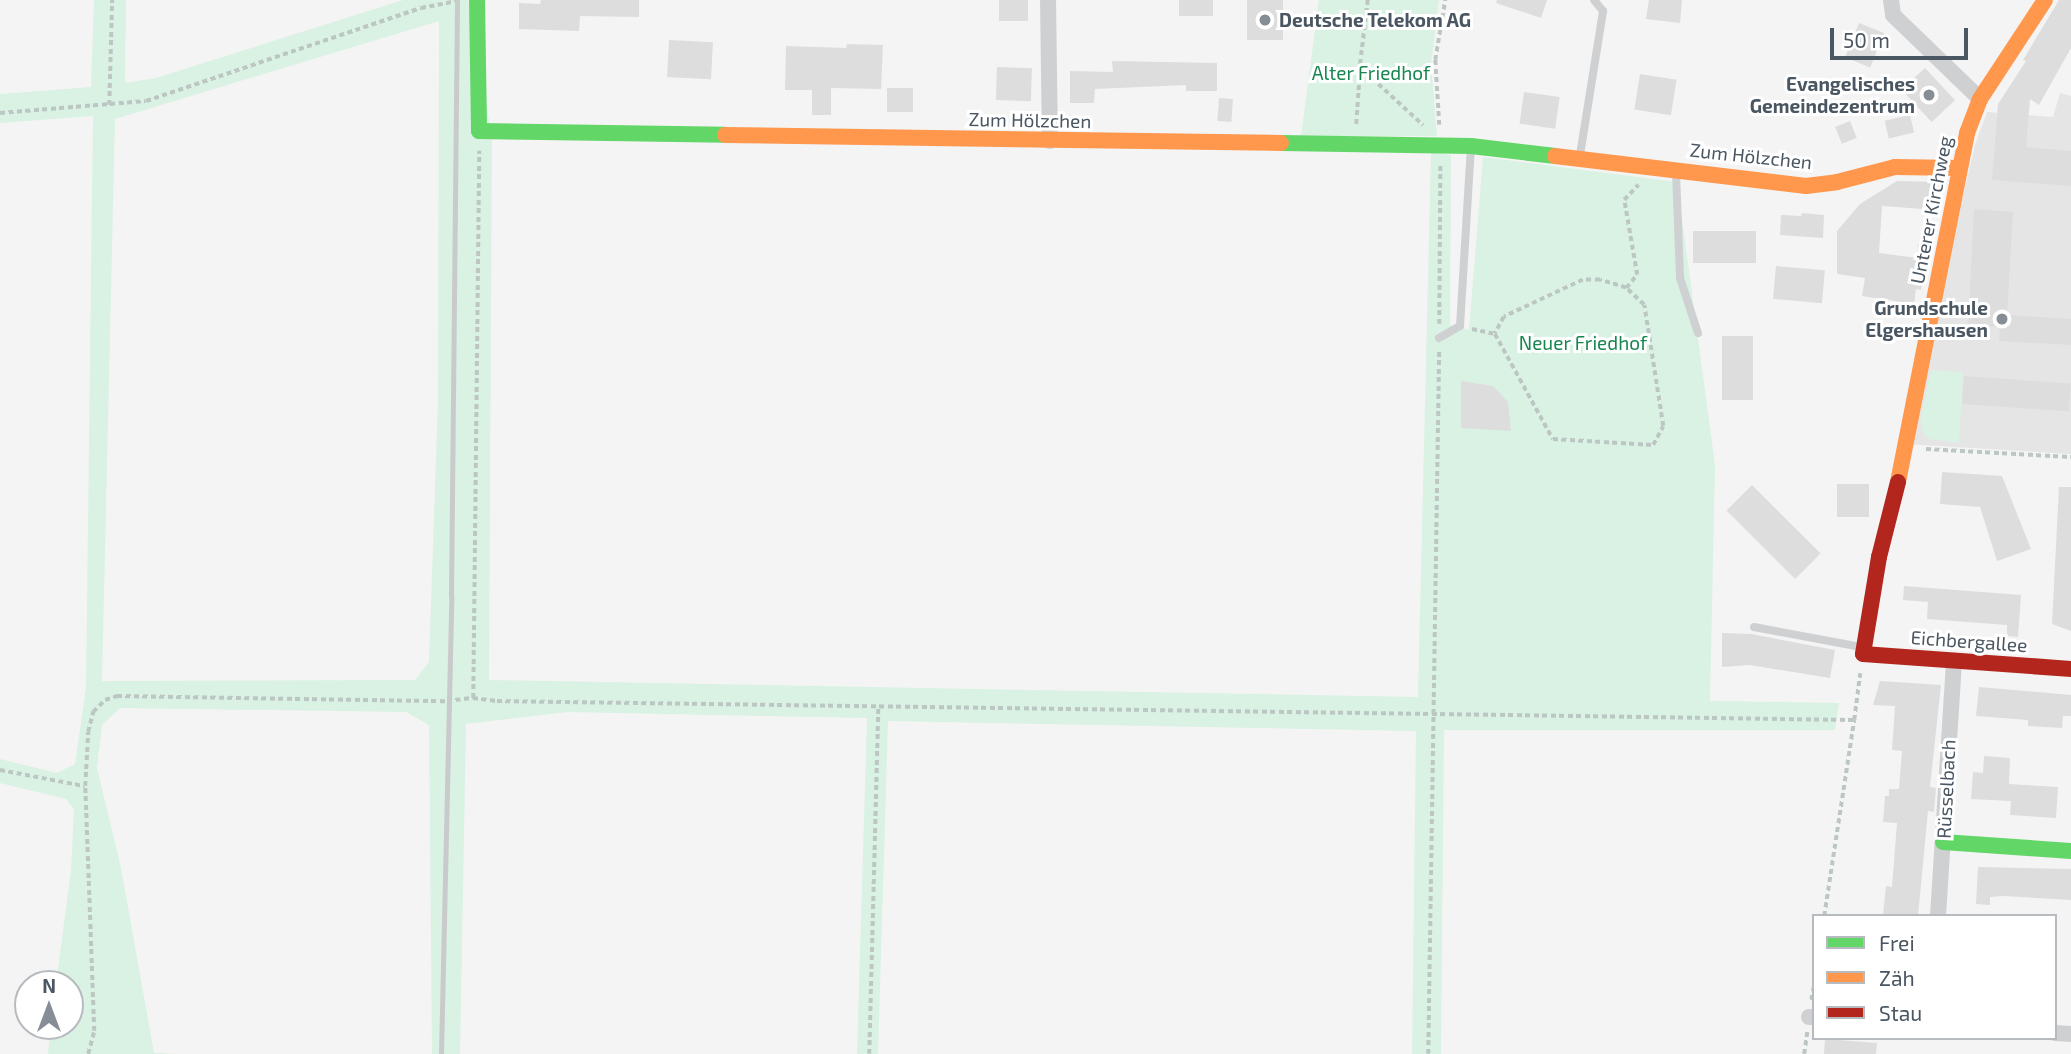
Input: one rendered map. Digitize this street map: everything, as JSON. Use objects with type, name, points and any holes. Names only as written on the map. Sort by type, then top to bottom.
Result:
[{"type":"street","points":[[477,0],[479,131]]},
{"type":"street","points":[[1048,0],[1050,141]]},
{"type":"street","points":[[1891,0],[1893,15],[1980,99]]},
{"type":"street","name":"Unterer Kirchweg","points":[[1864,651],[1880,557],[1908,447],[1958,168],[1980,99],[2045,0]]},
{"type":"street","name":"Zum Hölzchen","points":[[479,131],[1471,146],[1806,186],[1837,182],[1909,165],[1958,168]]},
{"type":"street","name":"Eichbergallee","points":[[1864,651],[2071,670]]},
{"type":"street","name":"Rüsselbach","points":[[1938,914],[1954,661]]},
{"type":"street","points":[[1943,842],[2071,851]]},
{"type":"lane","points":[[1579,158],[1603,11],[1594,0]]},
{"type":"lane","points":[[1439,338],[1460,326],[1471,146]]},
{"type":"lane","points":[[1676,170],[1680,278],[1698,333]]},
{"type":"lane","points":[[1754,627],[1864,651]]},
{"type":"path","points":[[109,105],[111,0]]},
{"type":"path","points":[[0,113],[146,101],[421,9],[462,0]]},
{"type":"path","points":[[1356,126],[1368,0]]},
{"type":"path","points":[[1428,1054],[1439,338],[1440,146],[1435,60],[1445,0]]},
{"type":"path","points":[[1360,67],[1428,130],[1440,146]]},
{"type":"path","points":[[473,698],[479,131]]},
{"type":"path","points":[[1626,288],[1637,275],[1624,200],[1652,167]]},
{"type":"path","points":[[1460,326],[1495,334],[1553,439],[1653,445],[1663,426],[1644,305],[1626,288],[1600,280],[1584,280],[1504,317],[1495,334]]},
{"type":"path","points":[[1908,447],[2071,457]]},
{"type":"path","points":[[1824,914],[1864,651]]},
{"type":"path","points":[[88,1054],[94,1031],[85,786],[88,732],[93,712],[105,700],[117,696],[447,701],[473,698],[510,701],[878,707],[1854,720]]},
{"type":"path","points":[[869,1054],[878,707]]},
{"type":"path","points":[[0,770],[85,786]]},
{"type":"shaded area","name":"Grundschule Elgershausen","points":[[2060,93],[2071,96],[2071,454],[1905,444],[1975,145],[1987,112],[2053,117]]},
{"type":"green space","name":"Neuer Friedhof","points":[[94,0],[126,0],[125,83],[156,78],[403,0],[468,0],[492,138],[489,680],[1418,697],[1431,152],[1451,155],[1450,325],[1469,330],[1483,157],[1677,182],[1715,465],[1710,701],[1839,703],[1835,730],[1444,730],[1441,1054],[1412,1054],[1416,731],[888,721],[878,1054],[857,1054],[867,718],[568,712],[466,724],[460,1054],[432,1054],[429,725],[406,712],[120,708],[102,725],[97,768],[121,868],[154,1053],[182,1054],[48,1054],[50,1040],[84,1040],[84,970],[58,970],[71,870],[74,809],[66,799],[0,783],[0,759],[57,773],[75,764],[86,688],[93,116],[0,123],[0,94],[91,87]],"holes":[[[439,21],[438,401],[429,662],[415,680],[102,681],[115,119]]]},
{"type":"green space","name":"Alter Friedhof","points":[[1319,0],[1439,0],[1431,65],[1437,136],[1301,136]]},
{"type":"green space","points":[[1931,370],[1963,372],[1959,443],[1929,439],[1923,432],[1920,420]]},
{"type":"building","points":[[541,0],[639,0],[639,17],[580,16],[579,31],[519,29],[519,3],[540,4]]},
{"type":"building","points":[[999,0],[1028,0],[1028,21],[999,21]]},
{"type":"building","points":[[1179,0],[1213,0],[1213,16],[1179,16]]},
{"type":"building","name":"Deutsche Telekom AG","points":[[1247,0],[1283,0],[1283,40],[1247,40]]},
{"type":"building","points":[[1497,0],[1547,0],[1541,18],[1496,3]]},
{"type":"building","points":[[1649,0],[1682,0],[1680,23],[1646,19]]},
{"type":"building","points":[[2059,0],[2071,0],[2071,48],[2039,105],[2030,99],[2026,147],[2071,151],[2071,186],[1992,180],[1998,104],[2026,61],[2023,60]]},
{"type":"building","points":[[1859,23],[1884,33],[1870,67],[1845,57]]},
{"type":"building","points":[[669,40],[713,42],[711,79],[667,77]]},
{"type":"building","points":[[847,44],[883,45],[881,89],[831,88],[831,115],[812,115],[812,90],[785,90],[786,46],[846,48]]},
{"type":"building","points":[[1112,61],[1217,63],[1217,91],[1186,91],[1186,85],[1095,89],[1094,103],[1070,103],[1070,71],[1113,72]]},
{"type":"building","points":[[997,67],[1032,68],[1031,101],[996,100]]},
{"type":"building","name":"Evangelisches Gemeindezentrum","points":[[1925,68],[1955,100],[1932,122],[1902,90]]},
{"type":"building","points":[[1640,74],[1677,80],[1671,115],[1634,110]]},
{"type":"building","points":[[887,88],[913,88],[913,112],[887,112]]},
{"type":"building","points":[[1524,92],[1560,97],[1555,129],[1520,124]]},
{"type":"building","points":[[1219,98],[1233,99],[1231,122],[1217,121]]},
{"type":"building","points":[[1910,115],[1914,133],[1889,138],[1885,121]]},
{"type":"building","points":[[1850,121],[1857,138],[1842,144],[1835,127]]},
{"type":"building","points":[[1897,181],[1942,182],[1936,210],[1882,206],[1879,253],[1917,258],[1918,244],[1929,246],[1921,290],[1916,289],[1914,304],[1862,296],[1865,278],[1837,274],[1837,231],[1860,204]]},
{"type":"building","points":[[1974,209],[2013,212],[2007,315],[2071,319],[2071,345],[1999,341],[2000,327],[1968,325]]},
{"type":"building","points":[[1802,213],[1824,215],[1823,238],[1780,235],[1781,215],[1801,216]]},
{"type":"building","points":[[1693,231],[1756,231],[1756,263],[1693,263]]},
{"type":"building","points":[[1776,266],[1825,270],[1822,303],[1773,299]]},
{"type":"building","points":[[1722,336],[1753,336],[1753,400],[1722,400]]},
{"type":"building","points":[[1964,376],[2071,383],[2069,411],[1962,404]]},
{"type":"building","points":[[1461,381],[1493,386],[1508,402],[1511,431],[1461,428]]},
{"type":"building","points":[[1942,472],[2002,476],[2031,549],[1997,561],[1980,507],[1940,504]]},
{"type":"building","points":[[1837,484],[1869,484],[1869,517],[1837,517]]},
{"type":"building","points":[[1752,485],[1821,554],[1795,579],[1727,510]]},
{"type":"building","points":[[2059,487],[2071,487],[2071,631],[2052,624]]},
{"type":"building","points":[[1904,586],[2021,595],[2018,637],[2007,636],[2007,625],[1927,619],[1928,602],[1903,600]]},
{"type":"building","points":[[1722,633],[1751,634],[1835,650],[1830,678],[1750,665],[1722,667]]},
{"type":"building","points":[[1880,681],[1941,685],[1930,787],[1936,788],[1934,812],[1928,811],[1918,914],[1883,914],[1886,886],[1892,887],[1897,823],[1883,822],[1885,796],[1889,796],[1889,789],[1899,789],[1902,751],[1892,750],[1895,706],[1873,705]]},
{"type":"building","points":[[1979,687],[2071,695],[2071,716],[2063,716],[2062,728],[2028,726],[2028,720],[1976,716]]},
{"type":"building","points":[[1984,756],[2010,758],[2009,784],[2058,787],[2056,818],[2010,815],[2011,801],[1971,799],[1973,772],[1983,773]]},
{"type":"building","points":[[1978,867],[2071,869],[2071,900],[2004,896],[1990,897],[1990,905],[1976,904]]},
{"type":"building","points":[[1825,1040],[1877,1043],[1876,1054],[1824,1054]]},
{"type":"railway","points":[[441,1054],[451,596],[457,0]]},
{"type":"traffic: fast","points":[[477,0],[479,131],[725,135]]},
{"type":"traffic: fast","points":[[1281,143],[1471,146],[1555,156]]},
{"type":"traffic: fast","points":[[1943,842],[2071,851]]},
{"type":"traffic: slow","points":[[1898,482],[1967,133],[1980,99],[2045,0]]},
{"type":"traffic: slow","points":[[725,135],[1281,143]]},
{"type":"traffic: slow","points":[[1555,156],[1806,186],[1837,182],[1895,167],[1958,168]]},
{"type":"traffic: jam","points":[[1898,482],[1879,557],[1863,654],[2071,669]]},
{"type":"place","name":"Deutsche Telekom AG","points":[[1265,20]]},
{"type":"place","name":"Evangelisches Gemeindezentrum","points":[[1929,95]]},
{"type":"place","name":"Grundschule Elgershausen","points":[[2002,319]]}]
